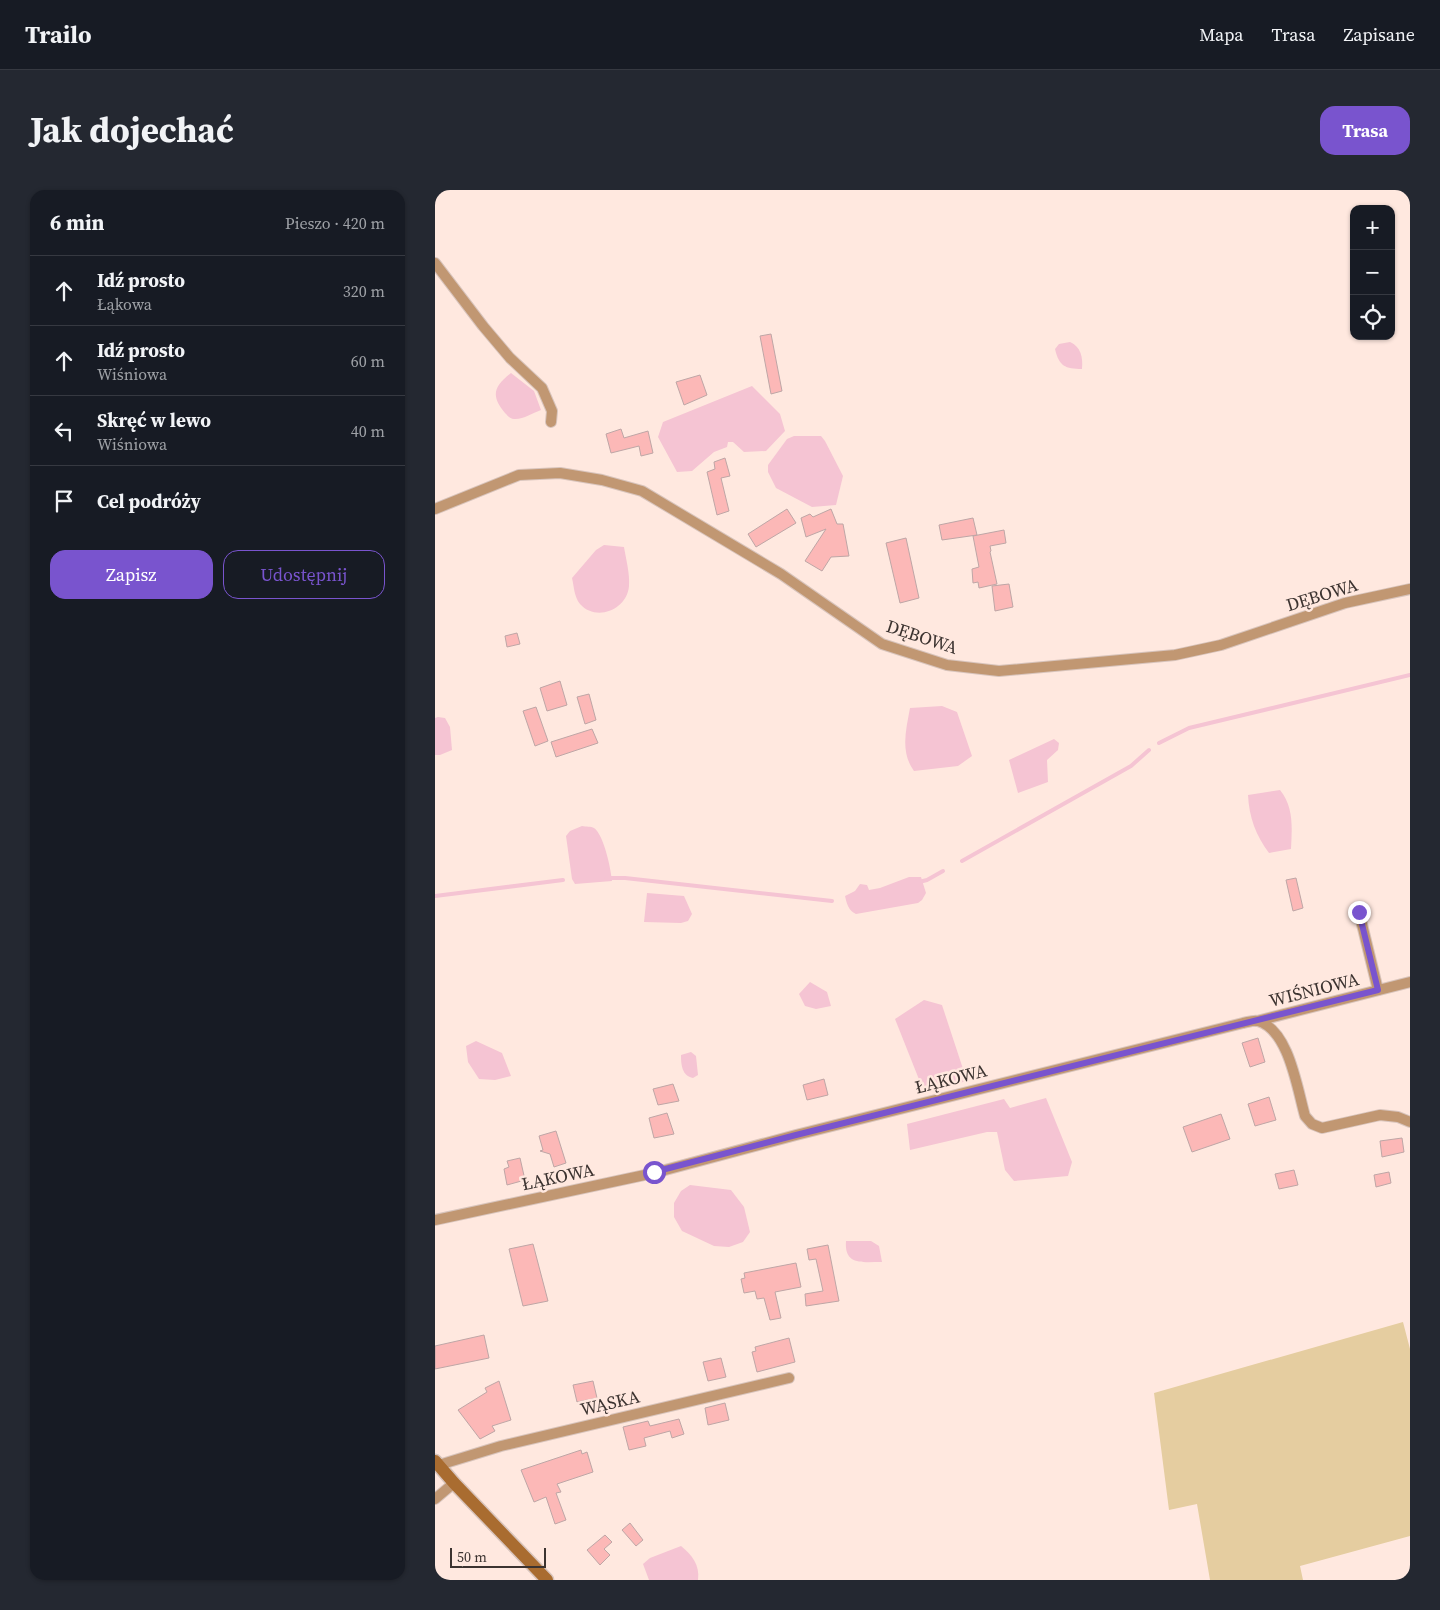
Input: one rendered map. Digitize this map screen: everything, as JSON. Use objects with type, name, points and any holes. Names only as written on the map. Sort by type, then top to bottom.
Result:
[{"type":"main road","points":[[437,1463],[547,1580]]},
{"type":"street","points":[[435,263],[488,333],[510,358],[542,388],[552,411],[551,422]]},
{"type":"street","name":"DĘBOWA","points":[[435,510],[519,475],[560,473],[602,480],[642,491],[781,574],[882,644],[947,665],[999,671],[1175,655],[1221,645],[1345,602],[1410,589]]},
{"type":"street","name":"WIŚNIOWA","points":[[1359,912],[1378,990]]},
{"type":"street","name":"WIŚNIOWA","points":[[1257,1021],[1410,982]]},
{"type":"street","points":[[1257,1021],[1279,1035],[1285,1046],[1305,1116],[1312,1124],[1322,1128],[1380,1115],[1398,1117],[1410,1122]]},
{"type":"street","name":"ŁĄKOWA","points":[[435,1220],[654,1172],[833,1125],[1257,1021]]},
{"type":"street","name":"WĄSKA","points":[[437,1463],[501,1446],[789,1378]]},
{"type":"street","points":[[435,1499],[454,1483]]},
{"type":"shaded area","points":[[1070,342],[1081,353],[1082,369],[1067,367],[1059,359],[1055,349],[1059,344]]},
{"type":"shaded area","points":[[511,373],[534,391],[541,410],[517,419],[509,417],[505,413],[497,402],[496,392],[497,387]]},
{"type":"shaded area","points":[[752,386],[780,414],[785,431],[766,451],[744,452],[733,442],[728,442],[727,447],[714,452],[692,471],[677,472],[658,437],[663,422]]},
{"type":"shaded area","points":[[794,436],[821,436],[825,441],[843,476],[836,505],[812,507],[776,488],[768,472],[768,465],[787,439]]},
{"type":"shaded area","points":[[604,545],[624,547],[629,586],[623,601],[617,607],[602,613],[594,612],[580,604],[575,595],[572,578],[596,550]]},
{"type":"shaded area","points":[[942,706],[957,712],[972,756],[958,766],[914,771],[907,756],[905,741],[910,708]]},
{"type":"shaded area","points":[[435,718],[445,718],[450,727],[452,750],[435,755]]},
{"type":"shaded area","points":[[1054,739],[1059,743],[1058,750],[1047,760],[1048,782],[1018,793],[1009,760]]},
{"type":"shaded area","points":[[1280,790],[1288,803],[1290,811],[1292,826],[1291,849],[1269,853],[1260,840],[1254,826],[1248,795]]},
{"type":"shaded area","points":[[582,826],[594,828],[598,832],[609,861],[612,881],[575,884],[572,879],[566,836],[570,831]]},
{"type":"shaded area","points":[[909,877],[921,877],[926,893],[918,903],[856,914],[848,906],[845,896],[855,891],[860,884],[867,885],[869,890]]},
{"type":"shaded area","points":[[647,893],[684,896],[692,914],[688,921],[681,923],[644,922]]},
{"type":"shaded area","points":[[810,982],[827,992],[831,1006],[816,1009],[805,1006],[799,994]]},
{"type":"shaded area","points":[[924,1000],[942,1005],[967,1081],[924,1092],[895,1019]]},
{"type":"shaded area","points":[[476,1041],[502,1053],[511,1076],[495,1080],[479,1079],[468,1062],[466,1046]]},
{"type":"shaded area","points":[[691,1052],[696,1056],[698,1075],[693,1078],[686,1075],[681,1063],[681,1055]]},
{"type":"shaded area","points":[[1046,1098],[1072,1162],[1068,1176],[1014,1181],[1005,1170],[997,1132],[987,1132],[910,1150],[907,1124],[1004,1099],[1010,1108]]},
{"type":"shaded area","points":[[690,1185],[731,1190],[744,1207],[750,1232],[743,1242],[729,1247],[714,1246],[682,1231],[674,1217],[674,1203],[681,1191]]},
{"type":"shaded area","points":[[846,1241],[871,1241],[879,1246],[882,1262],[862,1262],[852,1259],[846,1249]]},
{"type":"shaded area","points":[[1403,1322],[1410,1349],[1410,1536],[1300,1566],[1303,1580],[1210,1580],[1197,1504],[1169,1510],[1154,1393]]},
{"type":"shaded area","points":[[681,1546],[689,1553],[696,1565],[698,1580],[649,1580],[643,1564],[650,1558]]},
{"type":"building","points":[[771,334],[782,391],[771,394],[760,336]]},
{"type":"building","points":[[700,375],[707,395],[684,405],[676,382]]},
{"type":"building","points":[[621,429],[624,438],[648,431],[653,453],[641,456],[639,446],[611,453],[606,434]]},
{"type":"building","points":[[725,458],[730,476],[721,478],[729,511],[717,515],[707,472],[715,469],[714,462]]},
{"type":"building","points":[[787,509],[796,523],[756,547],[748,534]]},
{"type":"building","points":[[831,509],[837,524],[843,524],[849,556],[831,557],[822,571],[805,561],[826,529],[806,537],[801,518],[810,514],[813,517]]},
{"type":"building","points":[[973,518],[977,535],[942,540],[939,525]]},
{"type":"building","points":[[1004,530],[1006,543],[990,546],[997,584],[979,588],[978,582],[973,583],[972,569],[979,567],[973,536]]},
{"type":"building","points":[[906,538],[919,598],[900,603],[886,543]]},
{"type":"building","points":[[1009,584],[1013,607],[995,611],[992,586]]},
{"type":"building","points":[[517,633],[520,644],[507,647],[505,636]]},
{"type":"building","points":[[560,681],[567,705],[547,711],[540,688]]},
{"type":"building","points":[[589,694],[596,720],[585,724],[577,697]]},
{"type":"building","points":[[536,707],[548,741],[535,746],[523,711]]},
{"type":"building","points":[[592,729],[598,743],[556,757],[551,742]]},
{"type":"building","points":[[1296,878],[1303,908],[1293,911],[1286,880]]},
{"type":"building","points":[[1258,1038],[1265,1062],[1250,1067],[1242,1043]]},
{"type":"building","points":[[824,1079],[828,1095],[807,1100],[803,1085]]},
{"type":"building","points":[[673,1084],[679,1101],[658,1105],[653,1089]]},
{"type":"building","points":[[1269,1097],[1276,1120],[1255,1126],[1248,1104]]},
{"type":"building","points":[[667,1113],[674,1134],[654,1138],[649,1118]]},
{"type":"building","points":[[1221,1114],[1230,1139],[1192,1152],[1183,1127]]},
{"type":"building","points":[[556,1131],[566,1163],[554,1167],[550,1154],[540,1151],[543,1150],[539,1136]]},
{"type":"building","points":[[1402,1138],[1404,1152],[1382,1157],[1380,1141]]},
{"type":"building","points":[[520,1158],[525,1180],[507,1185],[504,1169],[509,1167],[507,1161]]},
{"type":"building","points":[[1294,1170],[1298,1185],[1279,1189],[1275,1174]]},
{"type":"building","points":[[1389,1172],[1391,1183],[1376,1187],[1374,1175]]},
{"type":"building","points":[[533,1244],[548,1301],[523,1306],[509,1249]]},
{"type":"building","points":[[828,1245],[839,1301],[806,1306],[805,1294],[823,1291],[816,1259],[809,1260],[807,1249]]},
{"type":"building","points":[[796,1263],[801,1287],[775,1292],[781,1318],[770,1320],[764,1298],[757,1299],[755,1291],[744,1293],[741,1279],[745,1278],[744,1273]]},
{"type":"building","points":[[484,1335],[489,1358],[435,1369],[435,1346]]},
{"type":"building","points":[[789,1338],[795,1362],[757,1372],[752,1352],[756,1351],[755,1347]]},
{"type":"building","points":[[721,1358],[726,1377],[708,1381],[703,1362]]},
{"type":"building","points":[[499,1381],[511,1420],[492,1426],[495,1431],[480,1439],[458,1410],[487,1392],[485,1388]]},
{"type":"building","points":[[593,1381],[597,1398],[577,1402],[573,1385]]},
{"type":"building","points":[[725,1403],[729,1420],[708,1425],[705,1408]]},
{"type":"building","points":[[679,1419],[684,1434],[672,1438],[670,1431],[644,1438],[646,1446],[629,1450],[623,1427],[648,1421],[650,1426]]},
{"type":"building","points":[[581,1450],[582,1454],[587,1452],[593,1472],[557,1484],[561,1492],[556,1493],[566,1520],[555,1524],[546,1497],[534,1502],[521,1470]]},
{"type":"building","points":[[630,1523],[643,1540],[636,1546],[622,1530]]},
{"type":"building","points":[[605,1535],[612,1542],[604,1549],[610,1555],[600,1565],[587,1550]]},
{"type":"waterway","points":[[1159,743],[1189,728],[1410,675]]},
{"type":"waterway","points":[[962,861],[1131,766],[1149,750]]},
{"type":"waterway","points":[[919,882],[927,880],[943,871]]},
{"type":"waterway","points":[[606,878],[625,878],[832,901]]},
{"type":"waterway","points":[[435,896],[563,880]]},
{"type":"route","points":[[654,1172],[1378,990],[1359,912]]}]
